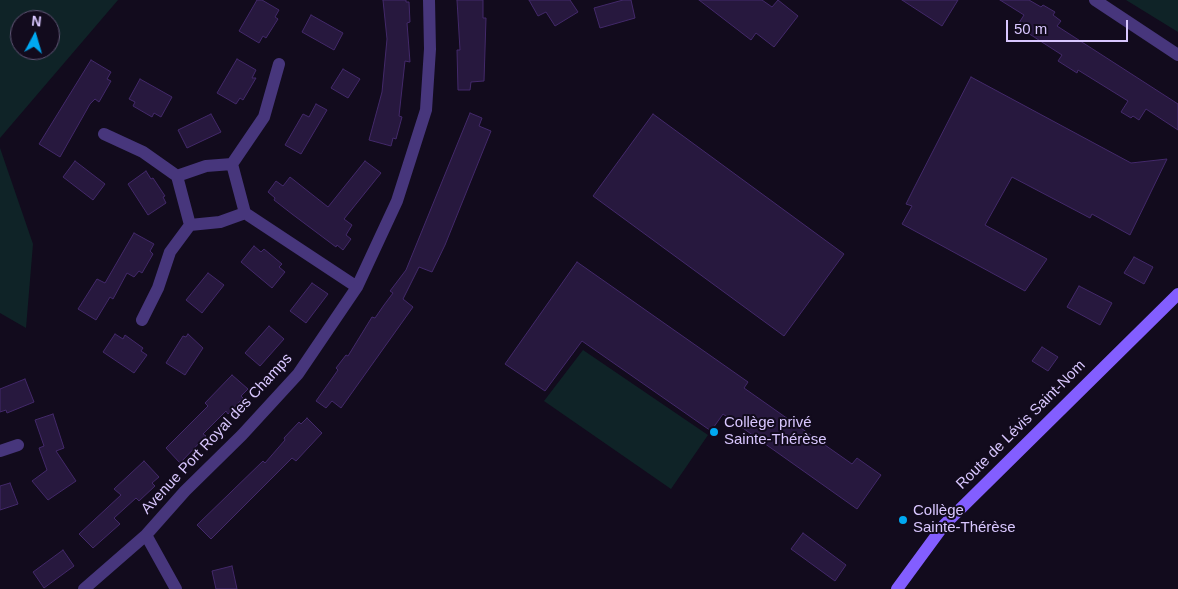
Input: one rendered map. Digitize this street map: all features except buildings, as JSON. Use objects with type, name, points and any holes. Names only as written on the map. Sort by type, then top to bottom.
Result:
[{"type":"street","name":"Avenue Port Royal des Champs","points":[[84,589],[146,534],[298,374],[357,287],[397,201],[426,110],[430,50],[429,0]]},
{"type":"street","points":[[1095,0],[1178,55]]},
{"type":"street","points":[[279,64],[264,117],[232,164],[245,213],[357,287]]},
{"type":"street","points":[[104,134],[143,152],[176,176],[190,225]]},
{"type":"street","points":[[176,176],[206,166],[232,164]]},
{"type":"street","points":[[142,320],[158,288],[170,252],[190,225],[220,222],[245,213]]},
{"type":"street","name":"Route de Lévis Saint-Nom","points":[[897,589],[949,520],[1178,294]]},
{"type":"street","points":[[0,451],[18,445]]},
{"type":"street","points":[[146,534],[176,589]]},
{"type":"green space","points":[[0,0],[118,0],[0,138]]},
{"type":"green space","points":[[1126,0],[1178,0],[1178,32]]},
{"type":"green space","points":[[0,148],[33,244],[26,328],[0,313]]},
{"type":"green space","points":[[583,350],[708,435],[671,489],[544,401]]},
{"type":"place","name":"Collège privé Sainte-Thérèse","points":[[714,432]]},
{"type":"place","name":"Collège Sainte-Thérèse","points":[[903,520]]}]
